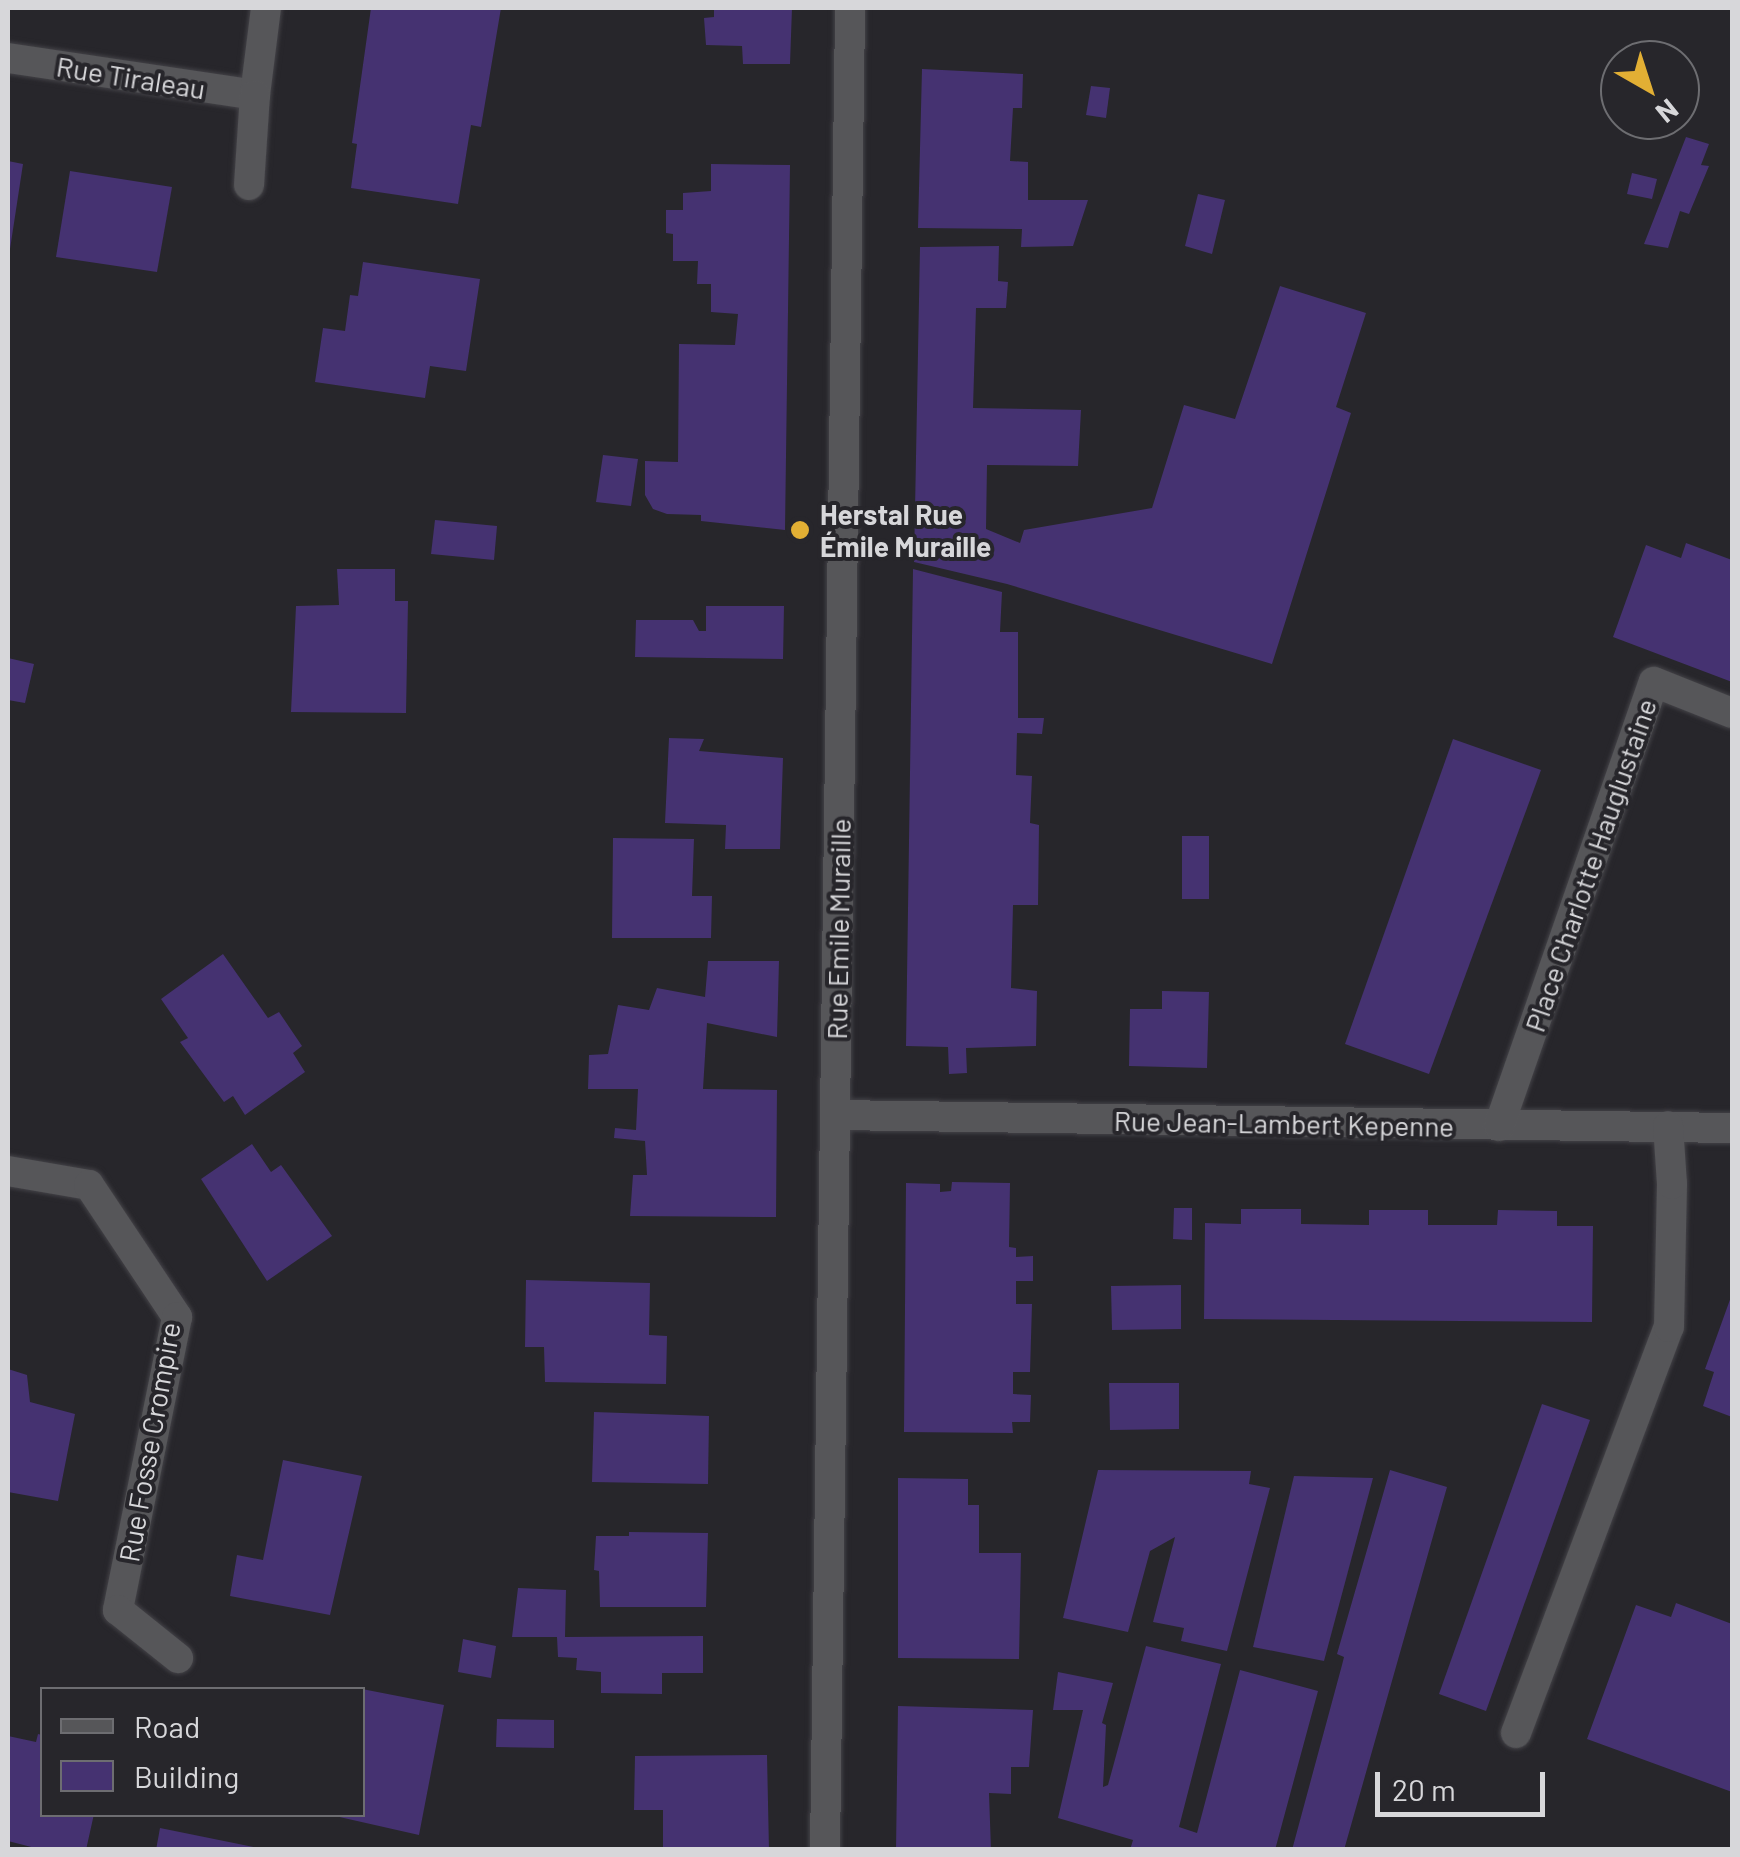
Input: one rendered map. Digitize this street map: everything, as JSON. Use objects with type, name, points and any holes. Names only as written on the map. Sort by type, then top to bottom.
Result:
[{"type":"street","points":[[249,185],[266,8]]},
{"type":"street","name":"Rue Emile Muraille","points":[[825,1850],[850,8]]},
{"type":"street","name":"Rue Tiraleau","points":[[8,58],[255,96]]},
{"type":"street","name":"Place Charlotte Hauglustaine","points":[[1499,1126],[1654,682],[1732,712]]},
{"type":"street","name":"Rue Jean-Lambert Kepenne","points":[[836,1115],[1499,1126],[1668,1126],[1730,1121]]},
{"type":"street","points":[[1516,1733],[1669,1328],[1672,1184],[1668,1126]]},
{"type":"street","name":"Rue Fosse Crompire","points":[[8,1171],[89,1185],[177,1317],[118,1610],[178,1658]]},
{"type":"building","points":[[371,8],[501,8],[481,127],[471,125],[458,204],[351,188],[357,144],[352,143]]},
{"type":"building","points":[[714,8],[792,8],[790,64],[743,64],[742,46],[706,45],[704,18],[714,17]]},
{"type":"building","points":[[922,69],[1023,74],[1022,108],[1013,108],[1010,161],[1028,162],[1028,200],[1088,200],[1073,246],[1021,247],[1022,229],[918,228]]},
{"type":"building","points":[[1091,86],[1110,88],[1106,118],[1086,115]]},
{"type":"building","points":[[1685,140],[1709,144],[1701,165],[1709,166],[1689,214],[1680,211],[1668,248],[1644,244]]},
{"type":"building","points":[[8,161],[23,164],[10,249],[8,249]]},
{"type":"building","points":[[711,164],[790,165],[785,530],[701,521],[701,515],[667,514],[653,509],[645,495],[645,461],[678,462],[679,344],[735,345],[738,314],[711,312],[711,284],[697,284],[698,261],[673,261],[673,234],[666,233],[666,210],[683,210],[683,193],[711,191]]},
{"type":"building","points":[[70,171],[172,187],[157,272],[56,257]]},
{"type":"building","points":[[1632,173],[1657,179],[1652,199],[1627,194]]},
{"type":"building","points":[[1198,194],[1225,200],[1212,254],[1185,246]]},
{"type":"building","points":[[999,246],[998,281],[1008,282],[1006,308],[976,308],[973,408],[1081,410],[1078,466],[987,465],[986,529],[1020,543],[1024,530],[1152,508],[1184,405],[1235,419],[1280,286],[1366,313],[1336,407],[1351,413],[1272,664],[1007,584],[914,562],[920,247]]},
{"type":"building","points":[[363,262],[480,279],[466,371],[430,366],[425,398],[315,382],[323,328],[345,331],[350,295],[358,296]]},
{"type":"building","points":[[603,455],[638,459],[631,506],[596,502]]},
{"type":"building","points":[[435,520],[497,526],[494,560],[431,554]]},
{"type":"building","points":[[1686,543],[1732,560],[1732,682],[1613,637],[1646,545],[1681,558]]},
{"type":"building","points":[[337,569],[395,569],[395,601],[408,601],[406,713],[291,712],[296,606],[339,605]]},
{"type":"building","points":[[913,569],[1002,592],[1000,632],[1018,632],[1018,718],[1044,718],[1042,734],[1017,733],[1016,775],[1032,776],[1030,823],[1039,825],[1038,905],[1013,905],[1011,988],[1037,991],[1036,1046],[966,1048],[967,1073],[949,1074],[948,1047],[906,1046]]},
{"type":"building","points":[[706,606],[784,606],[783,659],[635,657],[636,620],[693,620],[699,631],[706,631]]},
{"type":"building","points":[[8,658],[34,664],[25,703],[8,700]]},
{"type":"building","points":[[669,738],[704,739],[699,751],[783,758],[780,849],[725,849],[726,825],[665,823]]},
{"type":"building","points":[[1453,739],[1541,770],[1429,1074],[1345,1044]]},
{"type":"building","points":[[1182,836],[1209,836],[1209,899],[1182,899]]},
{"type":"building","points":[[613,838],[694,839],[692,896],[712,896],[711,938],[612,938]]},
{"type":"building","points":[[223,954],[268,1018],[279,1012],[302,1046],[293,1053],[305,1072],[245,1115],[233,1096],[224,1102],[180,1042],[188,1038],[161,999]]},
{"type":"building","points":[[708,961],[779,961],[777,1037],[707,1023],[703,1089],[777,1090],[776,1217],[630,1216],[633,1175],[647,1175],[645,1141],[614,1138],[615,1128],[636,1130],[638,1089],[588,1089],[589,1055],[608,1054],[618,1005],[649,1010],[657,988],[705,997]]},
{"type":"building","points":[[1162,991],[1209,992],[1207,1068],[1129,1066],[1130,1009],[1162,1009]]},
{"type":"building","points":[[252,1144],[271,1172],[281,1165],[332,1236],[267,1281],[201,1179]]},
{"type":"building","points":[[952,1182],[1010,1183],[1009,1247],[1016,1248],[1016,1257],[1033,1256],[1033,1281],[1016,1281],[1016,1304],[1032,1304],[1030,1372],[1013,1372],[1013,1394],[1031,1395],[1030,1422],[1012,1422],[1013,1433],[904,1432],[906,1183],[940,1184],[940,1192],[951,1191]]},
{"type":"building","points":[[1174,1208],[1192,1208],[1192,1240],[1173,1239]]},
{"type":"building","points":[[1241,1209],[1301,1209],[1301,1224],[1369,1225],[1369,1210],[1428,1210],[1428,1225],[1497,1225],[1498,1210],[1557,1211],[1557,1226],[1593,1226],[1592,1322],[1204,1319],[1205,1223],[1241,1224]]},
{"type":"building","points":[[526,1280],[650,1283],[649,1335],[667,1336],[666,1384],[545,1382],[544,1347],[525,1347]]},
{"type":"building","points":[[1181,1285],[1181,1329],[1112,1330],[1111,1286]]},
{"type":"building","points":[[1732,1294],[1732,1417],[1703,1406],[1714,1372],[1705,1369]]},
{"type":"building","points":[[8,1369],[27,1375],[30,1402],[75,1414],[58,1501],[8,1492]]},
{"type":"building","points":[[1109,1383],[1179,1383],[1179,1429],[1110,1430]]},
{"type":"building","points":[[1542,1404],[1590,1420],[1486,1711],[1439,1694]]},
{"type":"building","points":[[594,1412],[709,1416],[708,1484],[592,1482]]},
{"type":"building","points":[[283,1460],[362,1476],[330,1615],[230,1596],[237,1555],[263,1560]]},
{"type":"building","points":[[1098,1470],[1251,1471],[1249,1484],[1270,1488],[1227,1651],[1181,1641],[1184,1628],[1153,1622],[1175,1537],[1150,1551],[1128,1632],[1063,1618]]},
{"type":"building","points":[[1390,1470],[1447,1487],[1344,1850],[1292,1850],[1344,1657],[1337,1654]]},
{"type":"building","points":[[1294,1476],[1373,1478],[1324,1661],[1253,1647]]},
{"type":"building","points":[[898,1478],[968,1479],[968,1505],[979,1505],[979,1553],[1021,1553],[1019,1659],[898,1658]]},
{"type":"building","points":[[629,1532],[708,1533],[706,1607],[600,1607],[599,1571],[594,1570],[596,1536],[629,1536]]},
{"type":"building","points":[[518,1588],[566,1590],[565,1637],[703,1636],[703,1673],[662,1673],[662,1694],[601,1693],[601,1672],[576,1670],[577,1658],[558,1657],[557,1637],[512,1637]]},
{"type":"building","points":[[1676,1603],[1732,1624],[1732,1792],[1587,1739],[1636,1605],[1671,1617]]},
{"type":"building","points":[[463,1639],[496,1646],[491,1678],[458,1672]]},
{"type":"building","points":[[1146,1646],[1221,1664],[1179,1827],[1197,1833],[1240,1670],[1318,1691],[1275,1850],[1130,1850],[1133,1840],[1058,1818],[1083,1710],[1053,1710],[1058,1672],[1113,1683],[1102,1723],[1106,1725],[1103,1787],[1108,1785]]},
{"type":"building","points":[[365,1690],[444,1705],[419,1835],[339,1817],[365,1817]]},
{"type":"building","points":[[898,1706],[1033,1710],[1029,1767],[1011,1767],[1011,1794],[989,1793],[991,1850],[896,1850]]},
{"type":"building","points":[[497,1719],[554,1720],[554,1748],[496,1747]]},
{"type":"building","points":[[40,1734],[40,1817],[93,1817],[86,1850],[43,1850],[8,1841],[8,1736],[36,1742]]},
{"type":"building","points":[[767,1755],[769,1850],[663,1850],[663,1810],[634,1810],[635,1756]]},
{"type":"building","points":[[160,1828],[258,1848],[258,1850],[156,1850]]},
{"type":"place","name":"Herstal Rue Émile Muraille","points":[[800,530]]}]
